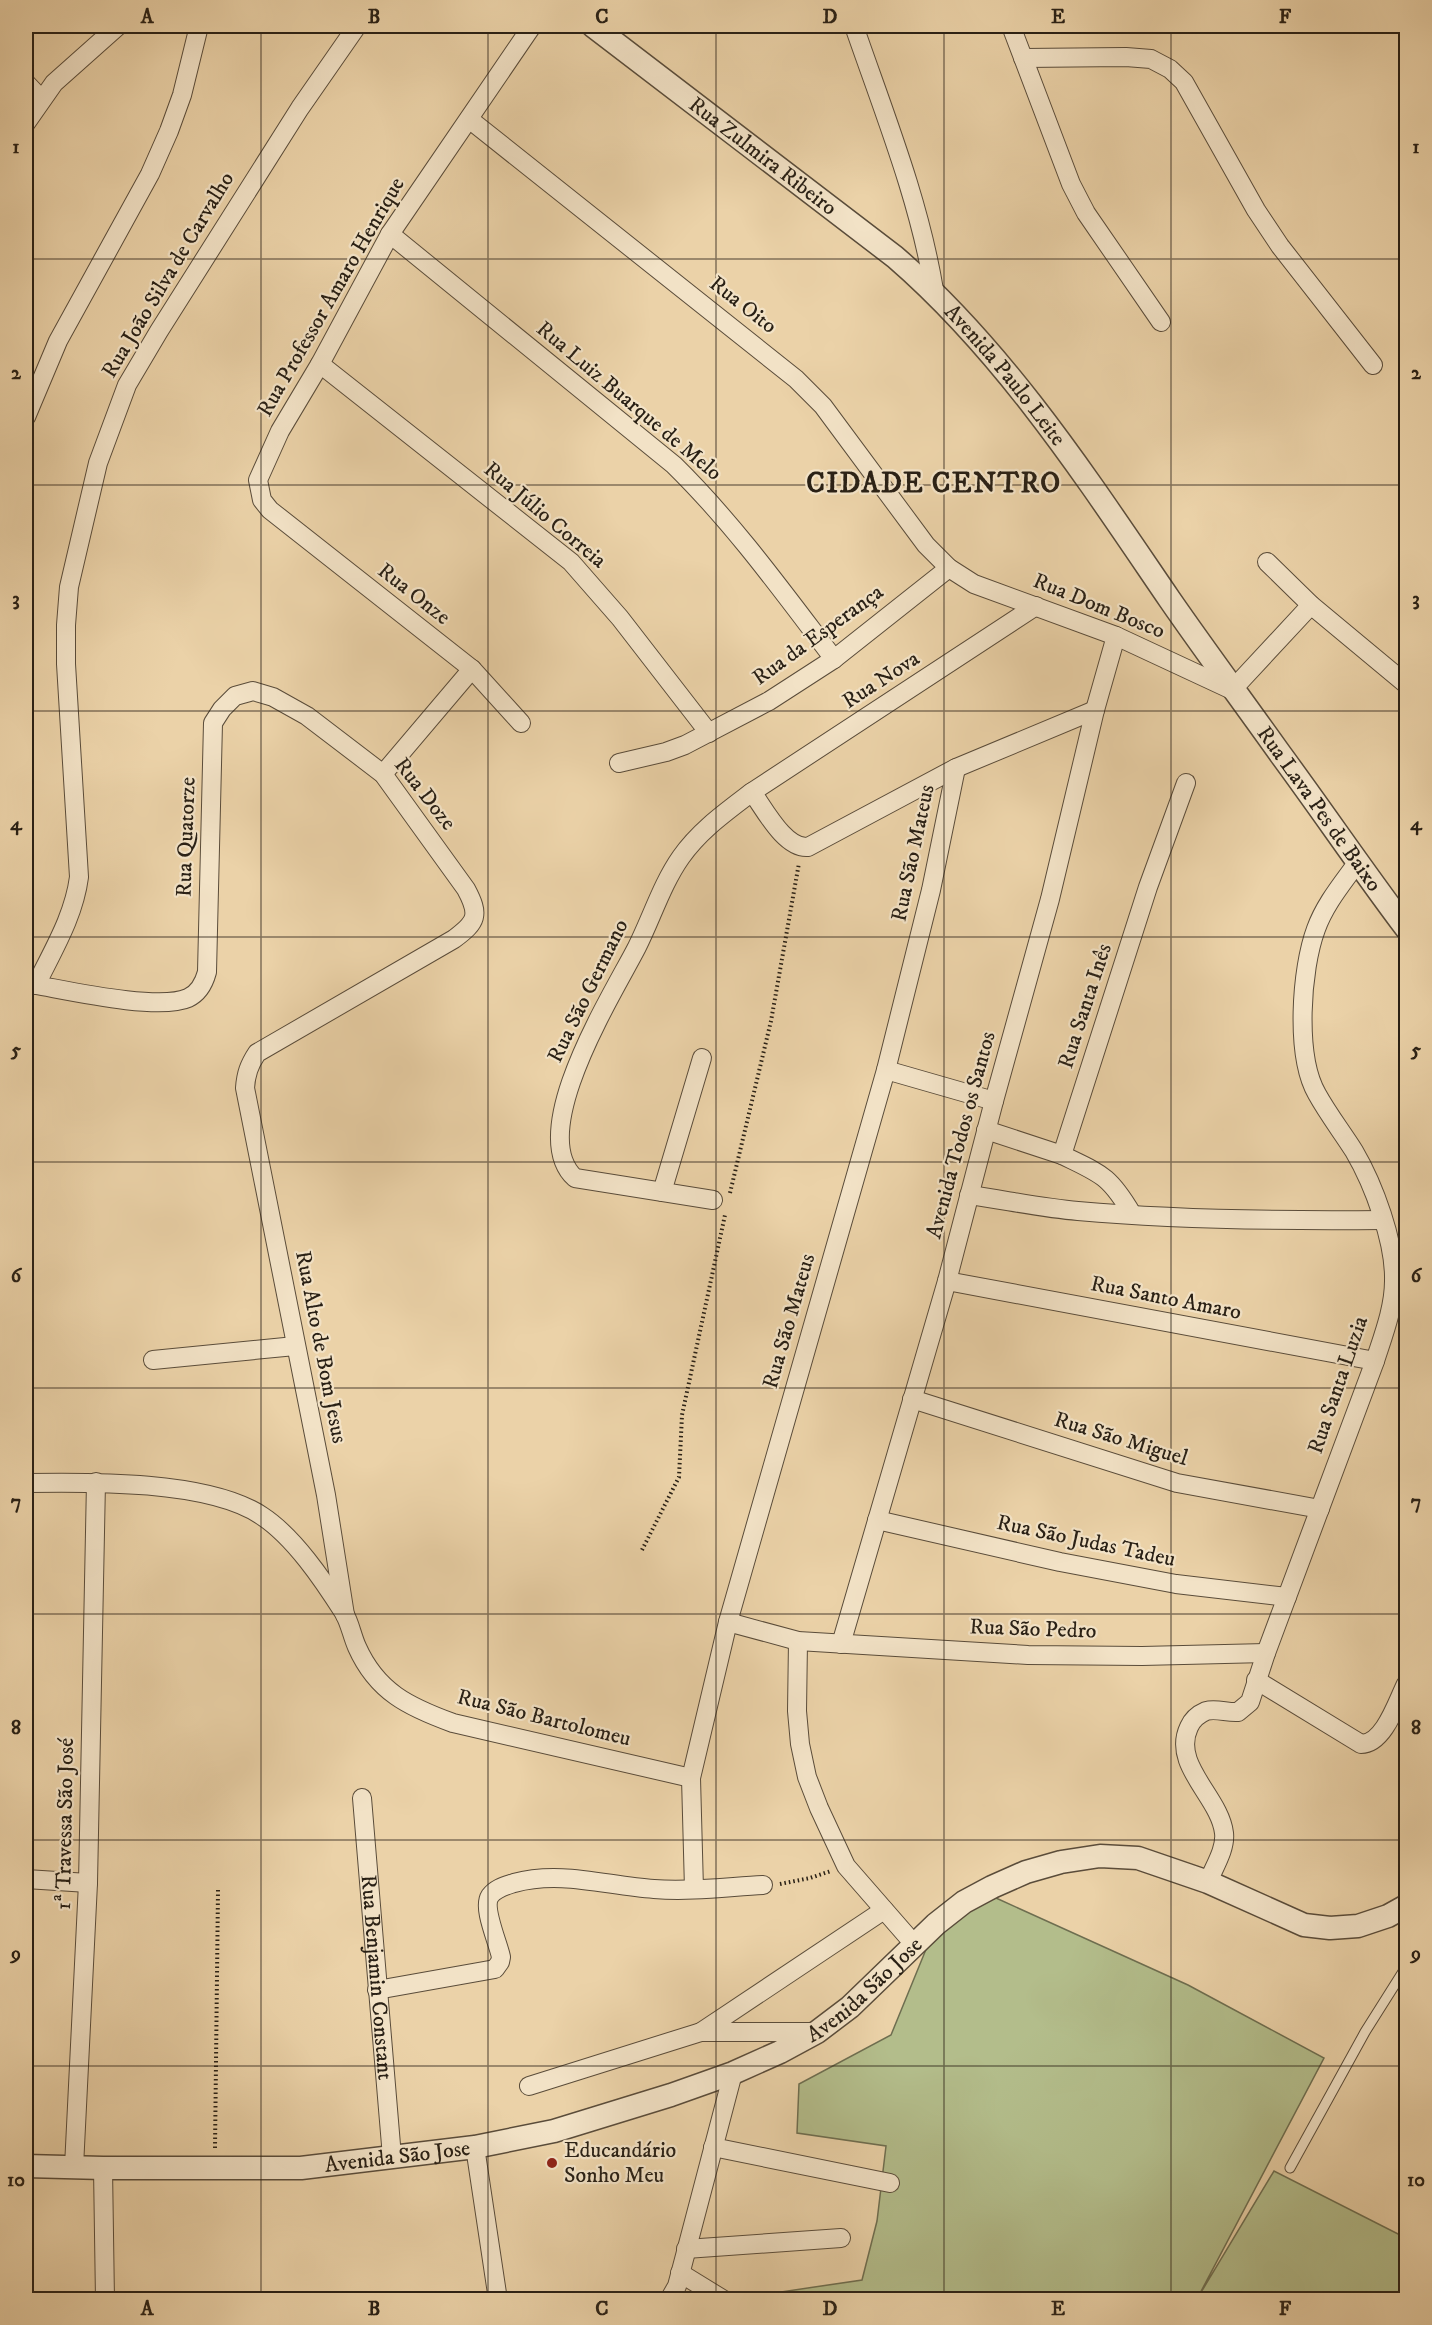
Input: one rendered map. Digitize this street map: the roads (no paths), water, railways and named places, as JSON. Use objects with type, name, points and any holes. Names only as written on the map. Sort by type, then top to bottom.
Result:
[{"type":"street","points":[[26,123],[54,83],[79,58],[118,26]]},
{"type":"street","points":[[26,417],[57,341],[150,174],[170,131],[182,95],[199,26]]},
{"type":"street","name":"Rua João Silva de Carvalho","points":[[31,984],[69,918],[77,897],[79,877],[66,664],[66,625],[69,587],[101,454],[127,385],[159,331],[300,108],[357,26]]},
{"type":"street","name":"Rua Professor Amaro Henrique","points":[[270,510],[262,500],[258,480],[280,431],[320,364],[390,234],[532,26]]},
{"type":"street","name":"Rua Zulmira Ribeiro","points":[[592,26],[896,257],[934,290]]},
{"type":"street","name":"Avenida Paulo Leite","points":[[854,26],[916,205],[927,248],[934,290],[995,359],[1030,404],[1112,515],[1232,690]]},
{"type":"street","points":[[1011,26],[1071,184],[1086,213],[1161,322]]},
{"type":"street","points":[[1023,58],[1126,57],[1152,59],[1170,69],[1184,82],[1256,210],[1280,246],[1373,365]]},
{"type":"street","points":[[26,83],[41,99]]},
{"type":"street","name":"Rua Oito","points":[[469,119],[796,378],[823,406],[926,545],[949,568]]},
{"type":"street","name":"Rua Luiz Buarque de Melo","points":[[390,234],[674,465],[706,496],[745,543],[834,658]]},
{"type":"street","name":"Rua Júlio Correia","points":[[320,364],[571,562],[620,618],[709,733]]},
{"type":"street","name":"Rua Onze","points":[[270,510],[472,669],[521,723]]},
{"type":"street","points":[[1267,562],[1311,605],[1407,684]]},
{"type":"street","name":"Rua Dom Bosco","points":[[949,568],[974,584],[1116,636],[1232,690]]},
{"type":"street","name":"Rua da Esperança","points":[[619,763],[666,752],[709,733],[769,701],[834,658],[949,568]]},
{"type":"street","points":[[1232,690],[1311,605]]},
{"type":"street","name":"Rua Nova","points":[[752,792],[1036,606]]},
{"type":"street","name":"Avenida Todos os Santos","points":[[841,1644],[947,1281],[1050,899],[1095,710],[1116,636]]},
{"type":"street","points":[[382,774],[472,669]]},
{"type":"street","name":"Rua Lava Pes de Baixo","points":[[1232,690],[1407,928]]},
{"type":"street","name":"Rua Quatorze","points":[[31,984],[125,1000],[165,1003],[189,998],[199,991],[207,972],[213,723],[222,709],[235,696],[253,691]]},
{"type":"street","name":"Rua Doze","points":[[245,1088],[250,1063],[257,1053],[454,939],[468,929],[476,912],[466,889],[382,774],[306,716],[273,696],[253,691]]},
{"type":"street","points":[[752,792],[788,841],[794,845],[808,847],[956,768],[1095,710]]},
{"type":"street","name":"Rua São Mateus","points":[[694,1889],[691,1778],[729,1622],[886,1070],[932,890],[956,768]]},
{"type":"street","name":"Rua Santa Inês","points":[[1062,1155],[1148,887],[1186,783]]},
{"type":"street","name":"Rua São Germano","points":[[712,1200],[575,1178],[568,1172],[560,1150],[566,1098],[583,1048],[623,975],[680,858],[695,839],[716,819],[752,792]]},
{"type":"street","name":"Rua Santa Luzia","points":[[1208,1882],[1224,1844],[1224,1834],[1218,1816],[1186,1756],[1185,1737],[1190,1724],[1202,1713],[1214,1710],[1233,1712],[1243,1710],[1250,1702],[1266,1653],[1375,1361],[1400,1286],[1383,1220],[1372,1190],[1355,1154],[1316,1092],[1308,1073],[1304,1051],[1304,996],[1308,958],[1313,939],[1327,905],[1357,863]]},
{"type":"street","points":[[662,1192],[702,1058]]},
{"type":"street","points":[[886,1070],[994,1101]]},
{"type":"street","name":"Rua Alto de Bom Jesus","points":[[245,1088],[335,1545],[345,1615]]},
{"type":"street","points":[[986,1130],[1062,1155],[1103,1175],[1119,1193],[1132,1214]]},
{"type":"street","points":[[969,1195],[1076,1211],[1278,1221],[1383,1220]]},
{"type":"street","name":"Rua Santo Amaro","points":[[947,1281],[1375,1361]]},
{"type":"street","points":[[153,1360],[295,1346]]},
{"type":"street","name":"Rua São Miguel","points":[[912,1400],[1177,1483],[1320,1509]]},
{"type":"street","points":[[26,1483],[96,1482],[163,1488],[214,1496],[262,1515],[301,1553],[345,1615]]},
{"type":"street","name":"1ª Travessa São José","points":[[74,2167],[88,1883],[96,1482]]},
{"type":"street","name":"Rua São Judas Tadeu","points":[[876,1520],[1060,1562],[1176,1584],[1287,1597]]},
{"type":"street","name":"Rua São Bartolomeu","points":[[345,1615],[357,1647],[371,1674],[390,1692],[420,1711],[453,1723],[691,1778]]},
{"type":"street","name":"Rua São Pedro","points":[[729,1622],[798,1641],[1028,1655],[1142,1656],[1266,1653]]},
{"type":"street","points":[[798,1641],[797,1711],[800,1744],[807,1777],[846,1866],[914,1944]]},
{"type":"street","points":[[1257,1680],[1354,1741],[1366,1744],[1380,1734],[1407,1684]]},
{"type":"street","name":"Rua Benjamin Constant","points":[[362,1798],[392,2157]]},
{"type":"street","name":"Avenida São Jose","points":[[103,2168],[301,2168],[475,2147],[554,2131],[670,2095],[733,2073],[780,2052],[817,2031],[850,2007],[914,1944],[964,1902],[1026,1872],[1061,1862],[1100,1856],[1138,1858],[1208,1882],[1277,1914],[1312,1926],[1330,1928],[1358,1926],[1388,1916],[1407,1906]]},
{"type":"street","points":[[377,1990],[495,1969],[501,1957],[487,1910],[488,1901],[495,1890],[502,1887],[544,1878],[570,1878],[654,1889],[764,1885]]},
{"type":"street","points":[[26,1879],[88,1883]]},
{"type":"street","points":[[529,2086],[701,2032],[884,1910]]},
{"type":"street","points":[[701,2032],[817,2031]]},
{"type":"street","points":[[669,2300],[677,2286],[733,2073]]},
{"type":"street","points":[[475,2147],[498,2300]]},
{"type":"street","points":[[713,2147],[890,2183]]},
{"type":"street","points":[[26,2166],[103,2168],[105,2300]]},
{"type":"street","points":[[686,2249],[841,2238]]},
{"type":"street","points":[[680,2273],[724,2300]]},
{"type":"lane","points":[[1290,2168],[1365,2032],[1407,1967]]},
{"type":"place","name":"Educandário Sonho Meu","points":[[552,2163]]},
{"type":"district","name":"CIDADE CENTRO","points":[[934,483]]}]
